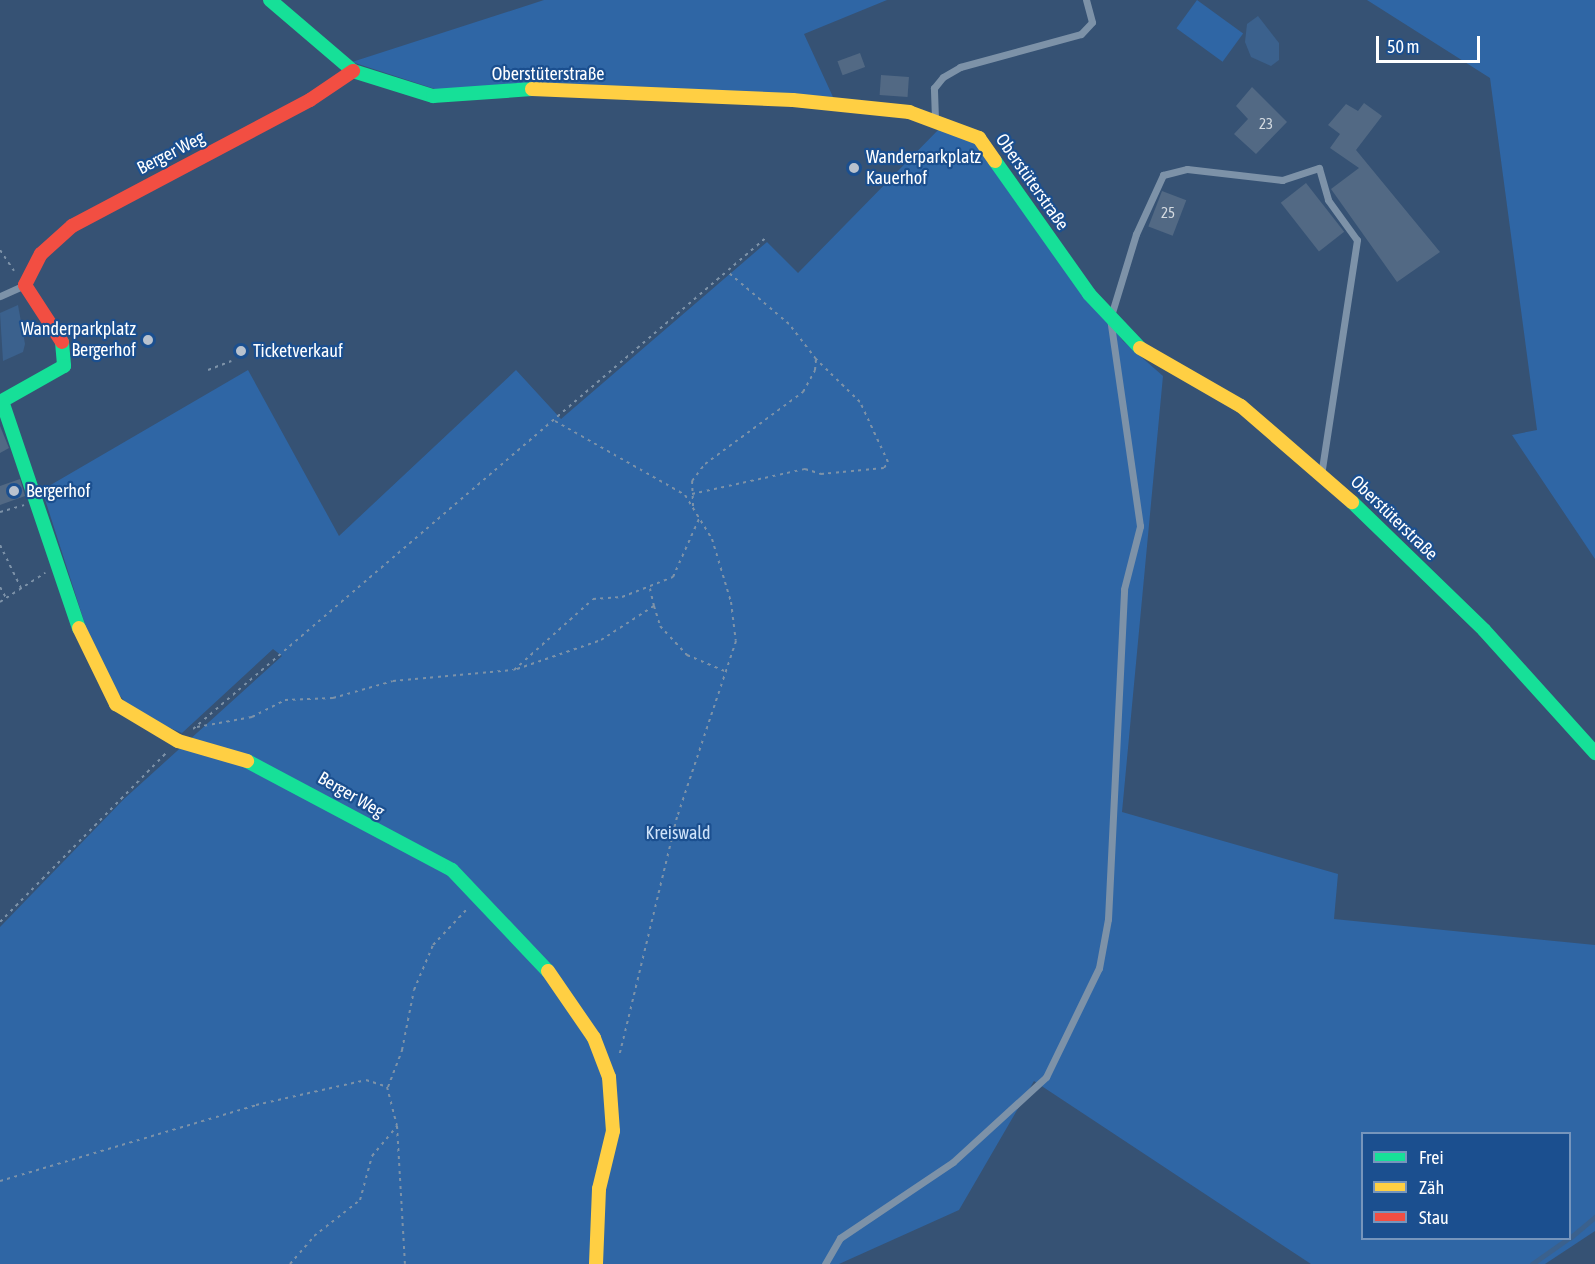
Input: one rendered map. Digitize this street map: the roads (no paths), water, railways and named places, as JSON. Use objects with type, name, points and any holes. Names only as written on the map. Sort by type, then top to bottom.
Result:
[{"type":"street","name":"Oberstüterstraße","points":[[270,0],[353,71],[433,96],[538,89],[781,100],[877,107],[935,119],[979,138],[1110,319],[1148,355],[1241,406],[1322,473],[1484,630],[1595,753]]},
{"type":"street","name":"Berger Weg","points":[[353,71],[310,100],[72,226],[41,254],[27,281],[53,322],[63,344],[64,366],[1,401],[38,500],[93,664],[116,704],[178,741],[265,766],[443,864],[478,897],[564,988],[609,1077],[613,1131],[599,1189],[596,1264]]},
{"type":"lane","points":[[935,119],[934,88],[943,78],[960,67],[1081,34],[1092,22],[1086,0]]},
{"type":"lane","points":[[825,1264],[840,1239],[953,1162],[1046,1077],[1099,968],[1108,919],[1124,589],[1140,526],[1110,319],[1136,234],[1163,175],[1187,169],[1282,180],[1319,168],[1328,200],[1357,240],[1322,473]]},
{"type":"lane","points":[[0,296],[27,281]]},
{"type":"waterway","points":[[1571,1237],[1595,1217]]},
{"type":"waterway","points":[[1532,1264],[1566,1240]]},
{"type":"place","name":"Wanderparkplatz Kauerhof","points":[[854,168]]},
{"type":"place","name":"Wanderparkplatz Bergerhof","points":[[148,340]]},
{"type":"place","name":"Ticketverkauf","points":[[241,351]]},
{"type":"place","name":"Bergerhof","points":[[14,491]]},
{"type":"park label","name":"Kreiswald","points":[[678,833]]}]
